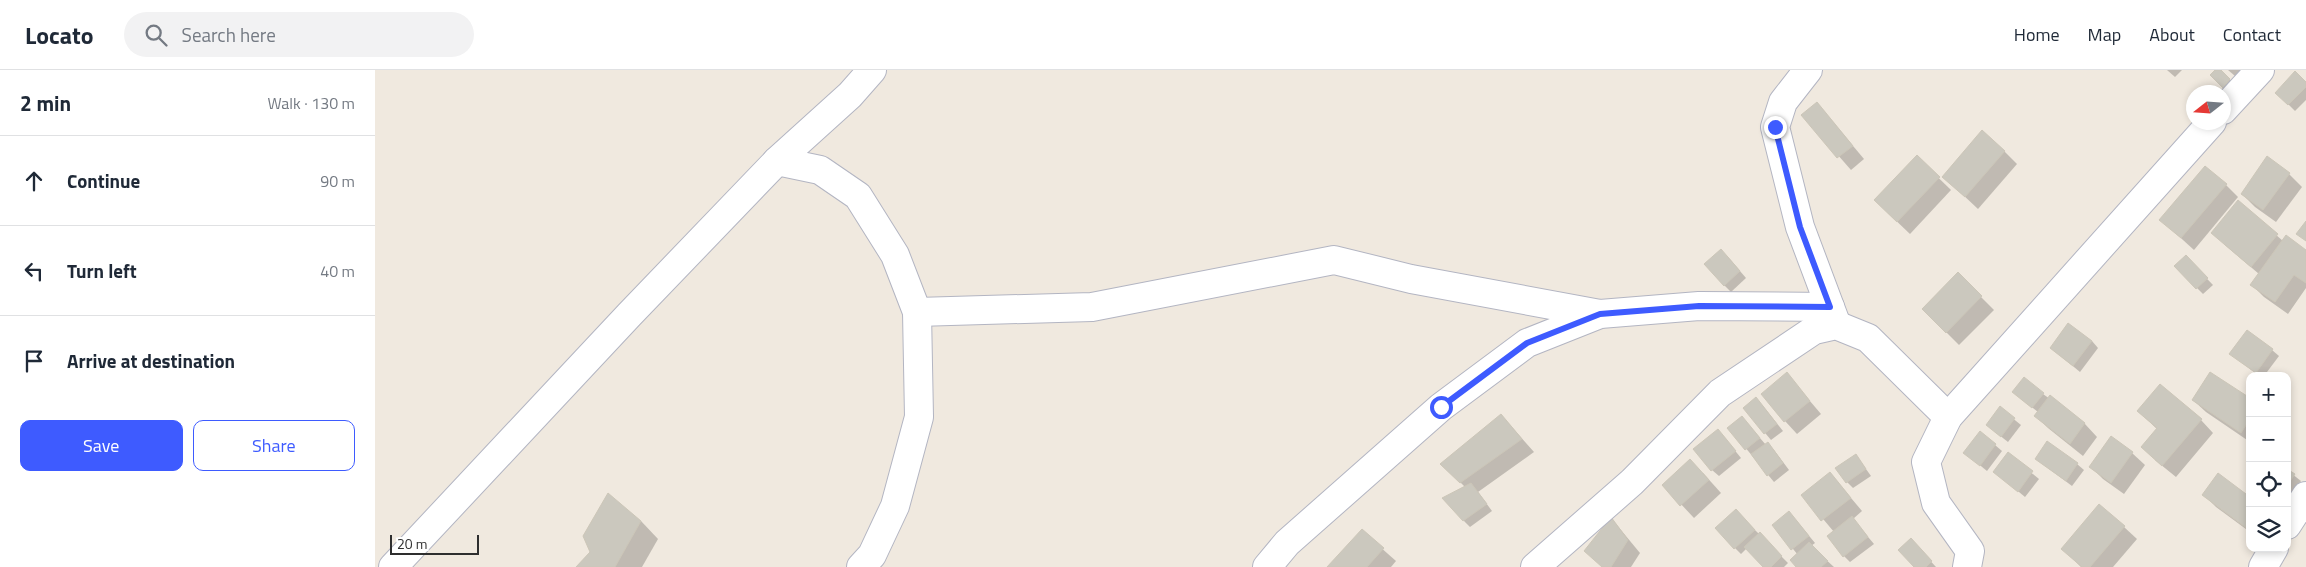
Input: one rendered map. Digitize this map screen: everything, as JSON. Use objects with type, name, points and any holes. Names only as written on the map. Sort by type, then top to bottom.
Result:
[{"type":"street","points":[[393,567],[629,315],[777,162],[850,95],[872,70]]},
{"type":"street","points":[[1808,70],[1783,102],[1775,127],[1800,227],[1833,316]]},
{"type":"street","points":[[2231,101],[2259,70]]},
{"type":"street","points":[[1967,567],[1969,551],[1936,504],[1926,462],[1948,417],[2205,130]]},
{"type":"street","points":[[777,162],[820,170],[858,196],[895,255],[917,312],[919,417],[895,506],[872,555],[861,567]]},
{"type":"street","points":[[917,312],[1093,307],[1334,260],[1411,279],[1600,314],[1699,306],[1833,316],[1868,338],[1948,417]]},
{"type":"street","points":[[1267,567],[1287,543],[1441,407],[1527,343],[1600,314]]},
{"type":"street","points":[[1535,567],[1632,482],[1720,393],[1833,316]]},
{"type":"street","points":[[2291,519],[2306,496]]},
{"type":"street","points":[[2263,567],[2272,552]]},
{"type":"building","points":[[2215,70],[2221,70],[2230,79],[2225,85],[2220,85],[2210,75]]},
{"type":"building","points":[[2295,71],[2306,82],[2306,87],[2288,105],[2275,93]]},
{"type":"building","points":[[1817,102],[1853,146],[1837,158],[1801,115]]},
{"type":"building","points":[[1982,130],[2005,151],[1965,197],[1942,177]]},
{"type":"building","points":[[1917,155],[1940,177],[1897,222],[1874,200]]},
{"type":"building","points":[[2267,156],[2290,173],[2263,210],[2241,194]]},
{"type":"building","points":[[2205,166],[2227,184],[2181,238],[2159,220]]},
{"type":"building","points":[[2238,200],[2278,234],[2251,267],[2211,233]]},
{"type":"building","points":[[2306,221],[2306,241],[2296,234]]},
{"type":"building","points":[[2286,235],[2306,250],[2306,283],[2294,275],[2275,302],[2250,285]]},
{"type":"building","points":[[1721,249],[1740,271],[1724,286],[1704,264]]},
{"type":"building","points":[[2186,255],[2208,278],[2196,289],[2174,266]]},
{"type":"building","points":[[1958,272],[1982,296],[1946,333],[1922,309]]},
{"type":"building","points":[[2068,323],[2092,341],[2073,366],[2050,348]]},
{"type":"building","points":[[2247,330],[2273,349],[2257,372],[2229,354]]},
{"type":"building","points":[[1787,372],[1810,401],[1784,422],[1761,394]]},
{"type":"building","points":[[2210,372],[2246,395],[2246,425],[2241,433],[2192,400]]},
{"type":"building","points":[[2024,377],[2044,393],[2032,408],[2012,392]]},
{"type":"building","points":[[2160,384],[2202,419],[2162,466],[2141,447],[2157,428],[2137,411]]},
{"type":"building","points":[[2050,395],[2085,423],[2070,444],[2034,416]]},
{"type":"building","points":[[1756,397],[1777,424],[1764,434],[1743,408]]},
{"type":"building","points":[[2000,406],[2015,418],[2001,437],[1986,425]]},
{"type":"building","points":[[1501,414],[1522,439],[1460,483],[1440,464]]},
{"type":"building","points":[[1742,416],[1760,438],[1745,450],[1727,428]]},
{"type":"building","points":[[1718,429],[1736,451],[1711,471],[1693,449]]},
{"type":"building","points":[[1980,431],[1996,444],[1980,466],[1963,453]]},
{"type":"building","points":[[2111,436],[2133,452],[2111,483],[2089,467]]},
{"type":"building","points":[[2047,441],[2078,463],[2066,481],[2035,459]]},
{"type":"building","points":[[1768,442],[1783,463],[1767,476],[1751,454]]},
{"type":"building","points":[[2008,452],[2033,471],[2018,492],[1993,472]]},
{"type":"building","points":[[1856,454],[1866,469],[1846,483],[1835,468]]},
{"type":"building","points":[[1690,459],[1709,480],[1680,506],[1662,485]]},
{"type":"building","points":[[1830,472],[1851,498],[1821,521],[1801,495]]},
{"type":"building","points":[[2291,472],[2295,474],[2291,480]]},
{"type":"building","points":[[2218,473],[2246,494],[2246,528],[2202,495]]},
{"type":"building","points":[[1471,483],[1487,504],[1463,521],[1442,498]]},
{"type":"building","points":[[608,493],[641,521],[615,567],[576,567],[590,552],[583,536]]},
{"type":"building","points":[[2099,504],[2125,526],[2090,567],[2082,567],[2061,549]]},
{"type":"building","points":[[1736,509],[1755,530],[1734,549],[1715,528]]},
{"type":"building","points":[[1789,511],[1809,536],[1791,550],[1772,525]]},
{"type":"building","points":[[1852,516],[1868,537],[1843,557],[1827,536]]},
{"type":"building","points":[[1611,517],[1628,540],[1611,567],[1602,567],[1584,551]]},
{"type":"building","points":[[1362,529],[1384,548],[1367,567],[1327,567]]},
{"type":"building","points":[[1760,532],[1782,556],[1771,567],[1763,567],[1744,547]]},
{"type":"building","points":[[1911,538],[1932,561],[1926,567],[1914,567],[1898,550]]},
{"type":"building","points":[[1809,542],[1828,561],[1821,567],[1796,567],[1790,560]]},
{"type":"route","points":[[1441,407],[1527,343],[1600,314],[1699,306],[1830,307],[1800,227],[1775,127]]}]
